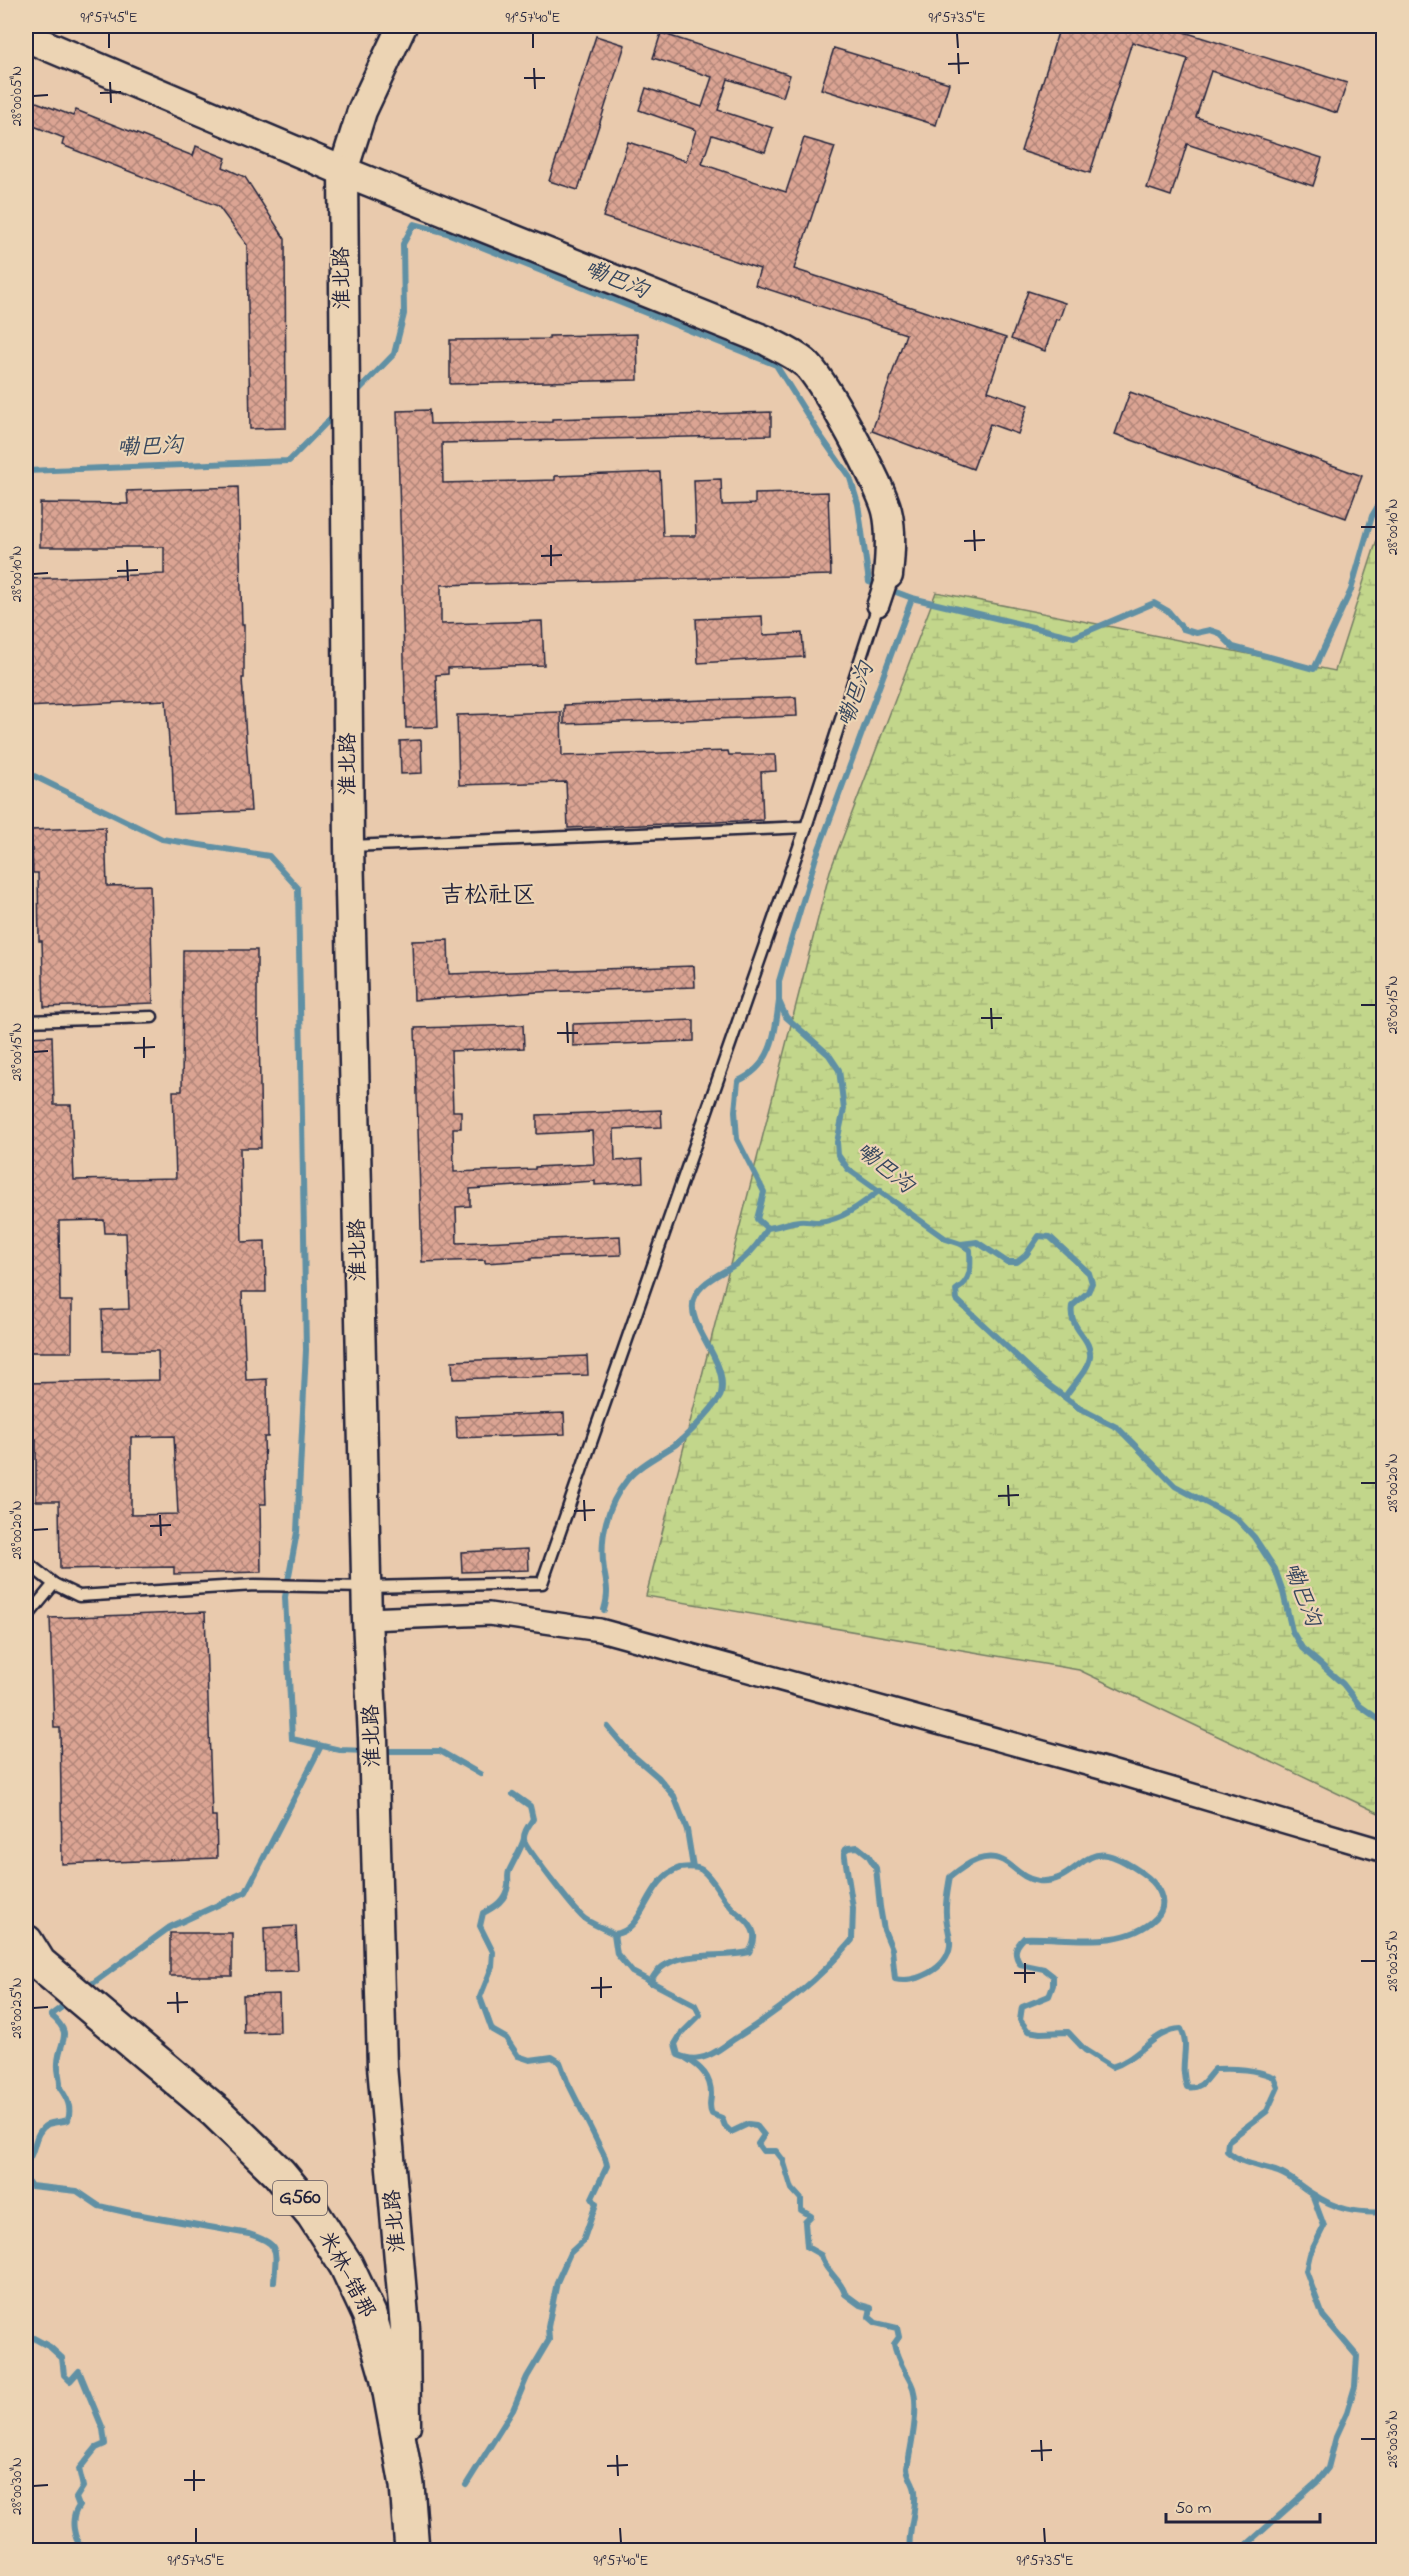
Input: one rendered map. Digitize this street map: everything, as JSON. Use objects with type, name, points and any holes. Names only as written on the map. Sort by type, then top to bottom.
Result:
[{"type":"highway","name":"米林—错那","points":[[30,1957],[216,2112],[279,2173],[313,2214],[346,2265],[369,2314],[387,2376],[407,2485],[412,2550]]},
{"type":"street","name":"淮北路","points":[[402,26],[362,111],[343,171],[349,846],[367,1619],[373,1738],[382,2066],[405,2328],[407,2485]]},
{"type":"street","points":[[26,37],[343,171],[765,339],[806,363],[829,396],[865,460],[887,510],[890,551],[888,575],[878,605]]},
{"type":"street","points":[[367,1619],[489,1614],[600,1630],[1101,1768],[1383,1851]]},
{"type":"lane","points":[[26,1562],[54,1584],[80,1596],[255,1585],[368,1587],[542,1583],[806,827],[878,605]]},
{"type":"lane","points":[[349,846],[806,827]]},
{"type":"lane","points":[[26,1021],[152,1017]]},
{"type":"lane","points":[[26,1618],[54,1584]]},
{"type":"green space","points":[[1383,521],[1383,1815],[1079,1670],[646,1596],[830,871],[936,592],[1335,671]]},
{"type":"building","points":[[1060,26],[1165,26],[1347,83],[1337,113],[1211,71],[1196,117],[1322,158],[1313,186],[1187,144],[1171,196],[1147,188],[1188,59],[1132,42],[1090,173],[1021,151]]},
{"type":"building","points":[[661,33],[790,75],[783,97],[728,79],[718,110],[773,128],[765,152],[712,135],[702,164],[786,192],[804,138],[835,147],[794,269],[1006,338],[988,391],[1028,405],[1018,434],[990,424],[973,469],[872,431],[906,334],[755,285],[760,269],[603,217],[628,142],[686,161],[696,130],[639,110],[646,88],[702,107],[712,77],[653,58]]},
{"type":"building","points":[[596,36],[625,45],[578,190],[549,181]]},
{"type":"building","points":[[834,48],[949,83],[936,125],[821,89]]},
{"type":"building","points":[[26,98],[73,116],[76,110],[193,156],[196,146],[226,158],[223,167],[245,177],[285,239],[286,428],[250,429],[247,245],[218,206],[62,145],[64,138],[26,123]]},
{"type":"building","points":[[1028,291],[1065,303],[1059,320],[1056,319],[1045,351],[1011,339]]},
{"type":"building","points":[[637,334],[638,380],[450,384],[450,340],[549,339],[549,336]]},
{"type":"building","points":[[1130,392],[1362,476],[1346,518],[1115,434]]},
{"type":"building","points":[[429,410],[430,424],[552,422],[552,419],[771,412],[771,435],[442,443],[443,483],[555,480],[555,476],[660,472],[663,536],[696,536],[694,480],[721,479],[722,505],[755,504],[755,494],[828,492],[831,575],[441,585],[441,624],[542,621],[544,665],[448,668],[448,674],[436,675],[438,727],[406,728],[397,411]]},
{"type":"building","points":[[238,487],[242,625],[244,625],[244,678],[242,678],[251,811],[174,814],[172,755],[170,755],[166,700],[26,707],[26,579],[164,574],[164,547],[40,547],[40,503],[128,504],[127,491]]},
{"type":"building","points":[[762,616],[763,635],[802,633],[804,657],[698,663],[696,619]]},
{"type":"building","points":[[796,697],[797,716],[564,724],[564,705]]},
{"type":"building","points":[[561,712],[562,756],[728,751],[729,755],[775,755],[776,771],[761,772],[763,820],[568,828],[566,782],[459,785],[457,715]]},
{"type":"building","points":[[421,740],[422,773],[401,774],[400,741]]},
{"type":"building","points":[[105,827],[107,886],[150,885],[153,1003],[44,1007],[42,941],[39,941],[38,873],[33,873],[31,830]]},
{"type":"building","points":[[448,940],[449,974],[694,966],[695,987],[538,992],[414,1000],[412,941]]},
{"type":"building","points":[[183,950],[257,950],[261,1148],[240,1148],[242,1242],[265,1241],[266,1292],[242,1292],[246,1380],[267,1379],[268,1437],[264,1437],[266,1504],[260,1504],[261,1572],[174,1574],[174,1567],[60,1569],[59,1501],[36,1501],[36,1439],[28,1439],[27,1383],[159,1380],[158,1351],[103,1351],[102,1310],[129,1309],[126,1233],[105,1233],[104,1220],[59,1221],[60,1301],[72,1301],[72,1352],[26,1352],[26,1037],[52,1036],[54,1105],[71,1105],[74,1180],[176,1178],[173,1091],[182,1091]],"holes":[[[174,1436],[178,1514],[131,1515],[131,1437]]]},
{"type":"building","points":[[694,1020],[694,1041],[573,1046],[573,1024]]},
{"type":"building","points":[[523,1025],[524,1048],[451,1051],[453,1111],[461,1111],[461,1128],[453,1128],[454,1172],[594,1164],[592,1131],[537,1134],[537,1115],[661,1110],[662,1127],[614,1129],[615,1161],[642,1159],[643,1182],[595,1185],[595,1181],[470,1189],[470,1206],[456,1207],[457,1243],[620,1236],[621,1255],[531,1258],[531,1260],[485,1263],[485,1260],[422,1262],[415,1028]]},
{"type":"building","points":[[587,1356],[588,1375],[453,1379],[452,1361]]},
{"type":"building","points":[[564,1413],[565,1434],[457,1438],[456,1417]]},
{"type":"building","points":[[528,1549],[529,1570],[462,1572],[461,1552]]},
{"type":"building","points":[[205,1612],[212,1816],[216,1816],[217,1858],[62,1864],[60,1728],[54,1728],[50,1618]]},
{"type":"building","points":[[296,1926],[298,1971],[265,1972],[264,1928]]},
{"type":"building","points":[[170,1933],[232,1933],[232,1976],[170,1976]]},
{"type":"building","points":[[279,1994],[280,2032],[244,2033],[243,1995]]},
{"type":"waterway","name":"嘞巴沟","points":[[355,394],[394,354],[404,314],[403,244],[414,224],[447,233],[776,365],[850,478],[858,504],[869,582],[912,598],[1074,637],[1154,603],[1168,611],[1183,629],[1196,633],[1210,630],[1219,633],[1233,647],[1314,669],[1351,590],[1372,516],[1384,496]]},
{"type":"waterway","name":"嘞巴沟","points":[[26,471],[289,461],[335,414]]},
{"type":"waterway","points":[[1384,530],[1384,566]]},
{"type":"waterway","name":"嘞巴沟","points":[[912,598],[816,857],[779,981],[779,1001],[786,1017],[829,1055],[839,1070],[844,1109],[837,1142],[838,1155],[848,1169],[946,1239],[970,1250],[968,1277],[956,1290],[957,1300],[1042,1380],[1079,1408],[1118,1428],[1175,1486],[1237,1519],[1254,1537],[1275,1569],[1292,1631],[1302,1648],[1343,1684],[1360,1706],[1384,1723]]},
{"type":"waterway","points":[[26,772],[162,839],[269,856],[298,888],[306,1350],[297,1532],[285,1597],[292,1739],[340,1750],[366,1751]]},
{"type":"waterway","points":[[779,1001],[776,1026],[765,1058],[749,1075],[738,1081],[735,1111],[737,1139],[764,1192],[757,1219],[767,1228],[799,1221],[827,1221],[851,1211],[880,1190]]},
{"type":"waterway","points":[[604,1610],[607,1599],[603,1558],[604,1534],[614,1500],[632,1475],[685,1437],[711,1409],[721,1394],[722,1381],[719,1368],[696,1321],[693,1310],[694,1299],[697,1292],[708,1281],[746,1256],[767,1228]]},
{"type":"waterway","points":[[961,1244],[977,1242],[1007,1262],[1017,1262],[1026,1255],[1039,1236],[1050,1237],[1089,1273],[1092,1283],[1088,1292],[1072,1306],[1072,1314],[1073,1321],[1090,1350],[1090,1357],[1083,1373],[1065,1397]]},
{"type":"waterway","points":[[608,1727],[630,1753],[658,1777],[674,1796],[687,1830],[693,1867]]},
{"type":"waterway","points":[[85,1989],[170,1927],[246,1892],[321,1746]]},
{"type":"waterway","points":[[382,1751],[440,1751],[480,1774]]},
{"type":"waterway","points":[[513,1794],[530,1806],[533,1819],[524,1834],[524,1840],[572,1905],[585,1919],[614,1934],[617,1954],[632,1972],[695,2005],[700,2015],[681,2034],[675,2044],[678,2055],[691,2059],[714,2053],[783,2005],[826,1968],[852,1940],[853,1908],[844,1851],[848,1848],[858,1847],[868,1855],[876,1868],[880,1907],[884,1930],[892,1949],[895,1979],[903,1980],[929,1973],[937,1968],[948,1954],[950,1942],[946,1905],[950,1877],[970,1863],[992,1857],[1007,1863],[1029,1878],[1049,1881],[1059,1878],[1082,1862],[1098,1855],[1119,1859],[1141,1872],[1156,1886],[1161,1894],[1161,1911],[1143,1928],[1127,1935],[1093,1940],[1024,1938],[1016,1950],[1016,1957],[1020,1964],[1044,1969],[1053,1976],[1049,1996],[1022,2007],[1020,2020],[1028,2031],[1068,2032],[1085,2050],[1112,2067],[1130,2058],[1163,2034],[1181,2029],[1185,2042],[1184,2071],[1187,2087],[1197,2087],[1215,2069],[1267,2074],[1274,2077],[1278,2087],[1267,2111],[1228,2141],[1227,2151],[1245,2162],[1283,2174],[1321,2199],[1338,2207],[1355,2211],[1384,2212]]},
{"type":"waterway","points":[[466,2485],[513,2410],[527,2377],[549,2340],[548,2327],[557,2282],[570,2253],[583,2241],[596,2204],[592,2198],[607,2166],[605,2157],[567,2081],[560,2062],[552,2057],[530,2060],[518,2056],[506,2038],[492,2030],[480,1997],[492,1967],[493,1952],[480,1926],[483,1913],[496,1905],[505,1895],[509,1871],[524,1839]]},
{"type":"waterway","points":[[614,1934],[624,1931],[633,1924],[660,1882],[680,1868],[688,1867],[700,1869],[707,1874],[730,1906],[751,1926],[754,1939],[749,1952],[679,1959],[657,1971],[650,1983]]},
{"type":"waterway","points":[[26,2163],[32,2154],[39,2132],[50,2123],[68,2120],[69,2107],[60,2088],[58,2066],[64,2033],[51,2015],[70,2001]]},
{"type":"waterway","points":[[687,2059],[701,2069],[709,2082],[712,2114],[722,2118],[725,2126],[731,2132],[748,2124],[756,2125],[764,2135],[758,2144],[763,2151],[776,2151],[783,2160],[792,2189],[801,2199],[801,2210],[811,2216],[805,2222],[807,2247],[821,2255],[845,2294],[860,2305],[871,2308],[869,2317],[876,2323],[897,2328],[899,2337],[894,2344],[895,2350],[911,2383],[915,2401],[914,2425],[907,2468],[915,2491],[910,2550]]},
{"type":"waterway","points":[[26,2179],[31,2186],[77,2191],[99,2206],[249,2234],[267,2241],[272,2245],[275,2255],[274,2282]]},
{"type":"waterway","points":[[1241,2550],[1317,2482],[1328,2468],[1336,2437],[1347,2413],[1355,2386],[1357,2356],[1323,2316],[1306,2271],[1310,2254],[1324,2226],[1312,2194]]},
{"type":"waterway","points":[[26,2334],[50,2347],[62,2358],[64,2375],[70,2381],[79,2371],[103,2429],[105,2444],[96,2448],[79,2469],[83,2487],[76,2498],[79,2506],[73,2523],[75,2535],[83,2550]]},
{"type":"district","name":"吉松社区","points":[[488,896]]}]
